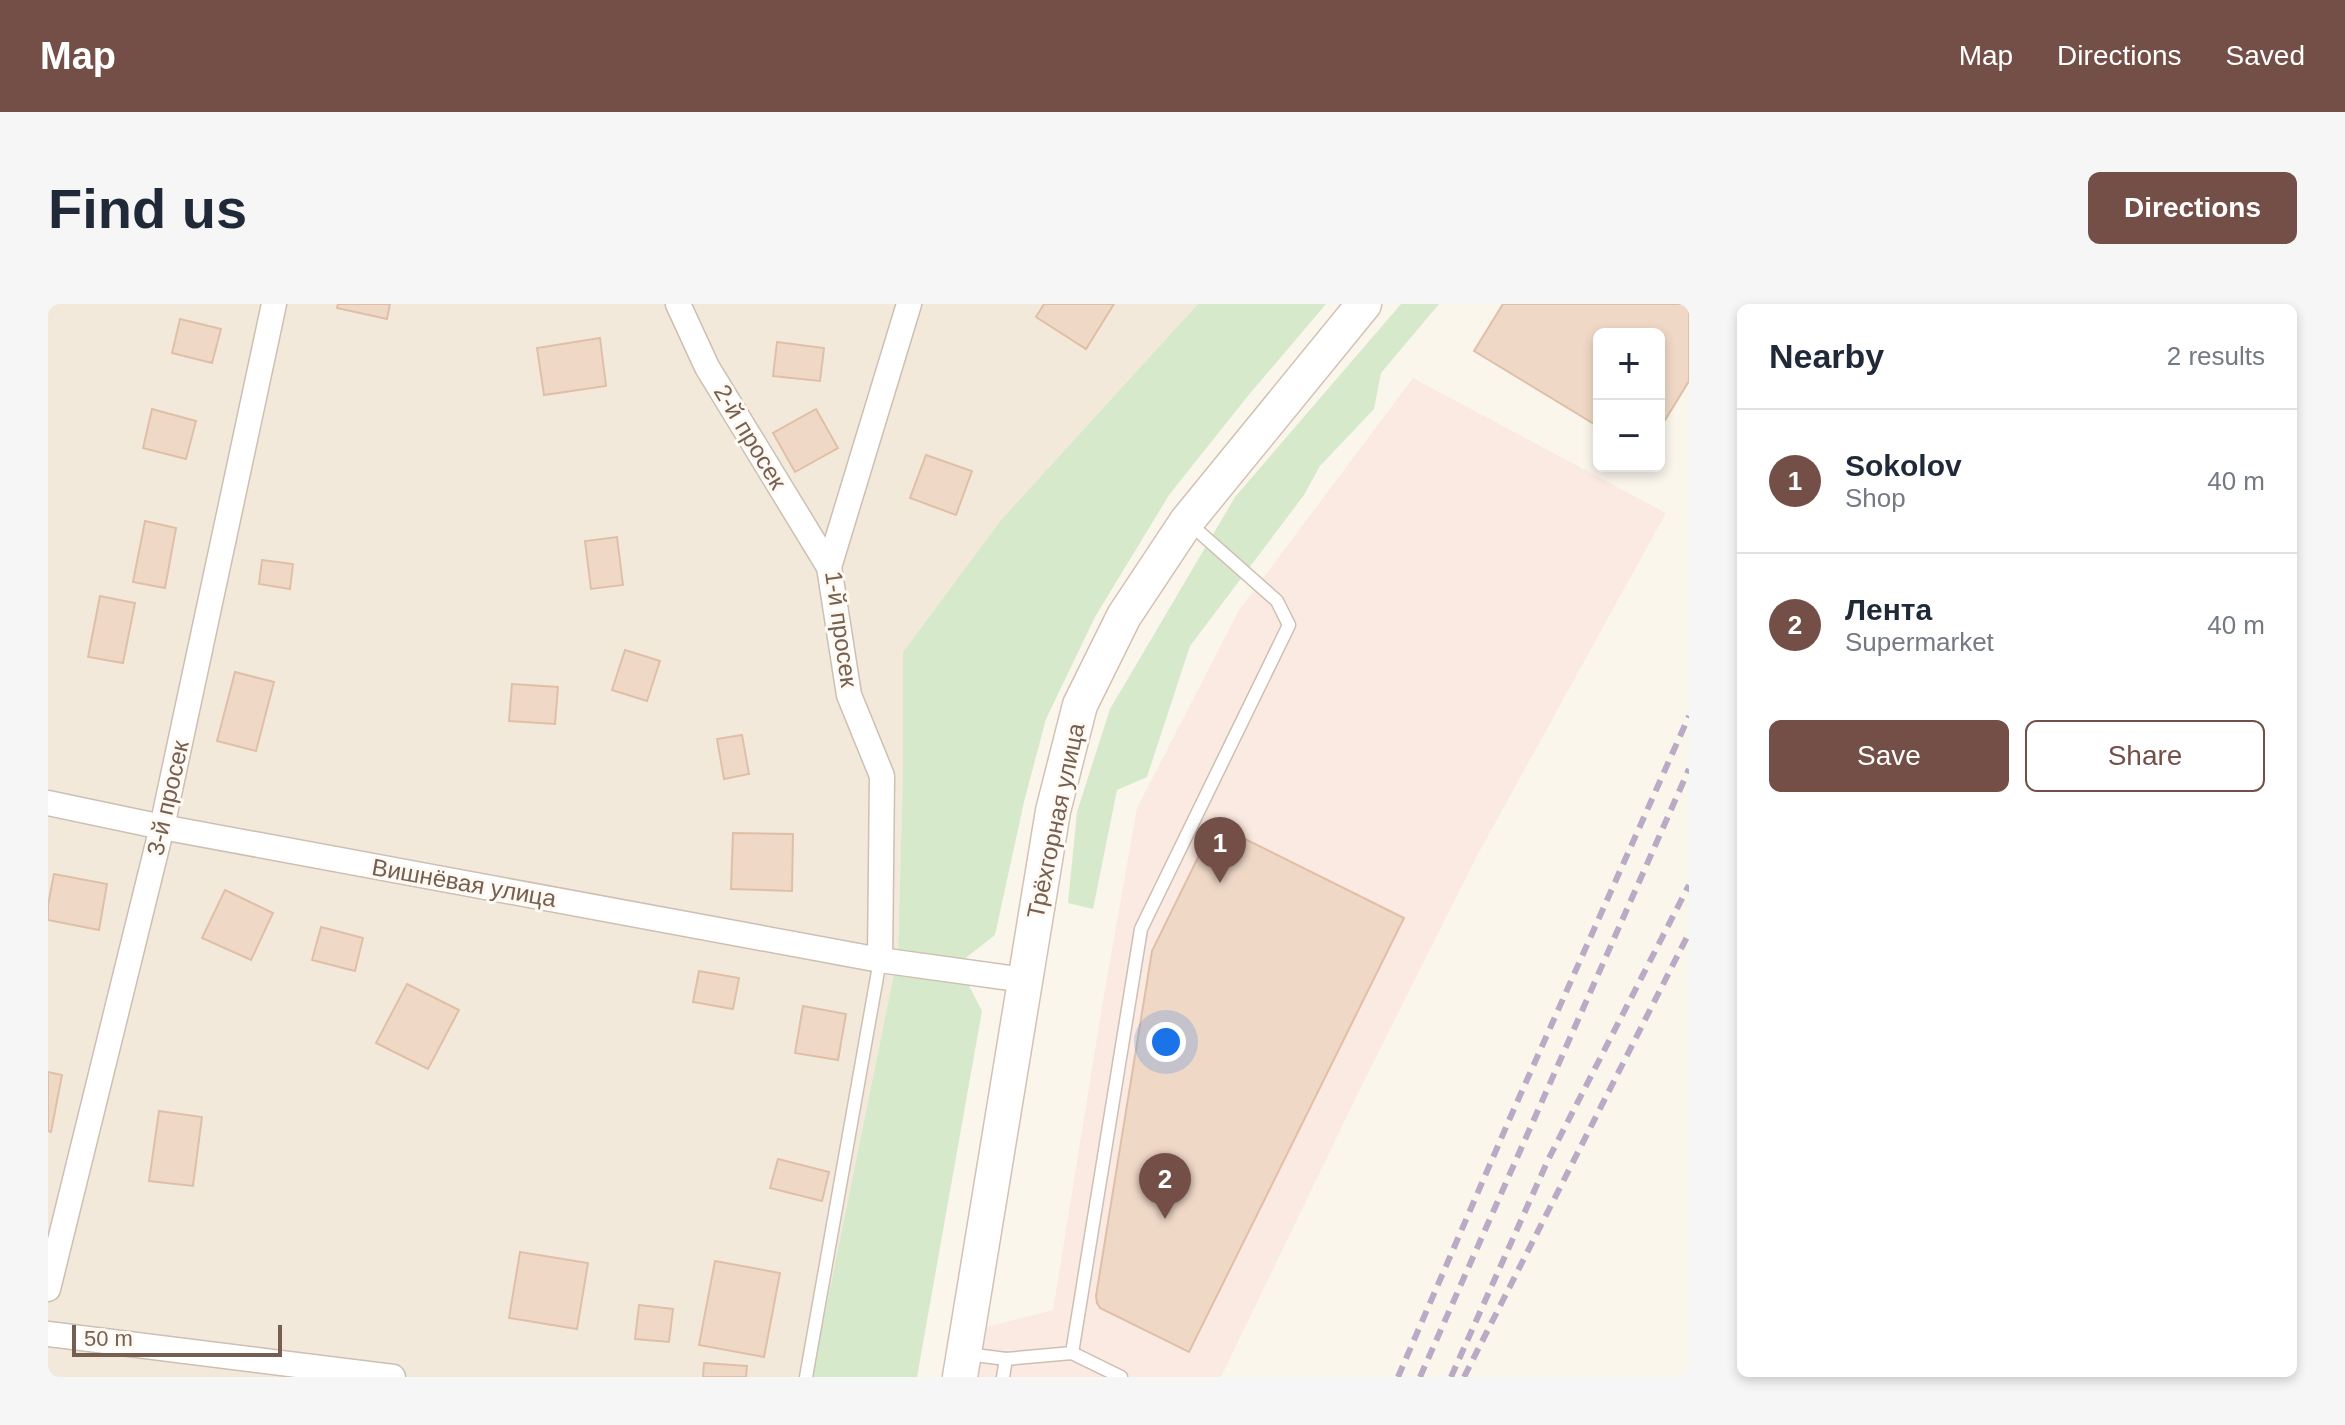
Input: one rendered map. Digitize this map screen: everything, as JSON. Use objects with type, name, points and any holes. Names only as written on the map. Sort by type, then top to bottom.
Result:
[{"type":"street","name":"3-й просек","points":[[48,1289],[162,827],[274,304]]},
{"type":"street","name":"2-й просек","points":[[678,304],[707,367],[829,567]]},
{"type":"street","name":"1-й просек","points":[[880,960],[882,776],[849,695],[829,567],[909,304]]},
{"type":"street","name":"Трёхгорная улица","points":[[962,1365],[1053,811],[1080,705],[1124,616],[1187,521],[1364,304]]},
{"type":"street","name":"Вишнёвая улица","points":[[48,803],[162,827],[880,960],[1025,980]]},
{"type":"street","points":[[48,1334],[393,1377]]},
{"type":"lane","points":[[1072,1353],[1141,929],[1289,625],[1277,601],[1187,521]]},
{"type":"lane","points":[[806,1377],[880,960]]},
{"type":"lane","points":[[962,1365],[1072,1353],[1121,1377]]},
{"type":"lane","points":[[1003,1377],[1006,1359]]},
{"type":"shaded area","points":[[48,304],[1198,304],[1001,520],[903,652],[898,954],[812,1377],[48,1377]]},
{"type":"shaded area","points":[[1413,378],[1666,513],[1478,854],[1221,1377],[977,1377],[986,1327],[1053,1310],[1137,808],[1239,610]]},
{"type":"green space","points":[[1198,304],[1326,304],[1169,495],[1095,617],[1046,719],[995,935],[958,964],[982,1011],[917,1377],[812,1377],[898,954],[903,652],[1001,520]]},
{"type":"green space","points":[[1401,304],[1439,304],[1381,373],[1374,409],[1320,466],[1304,495],[1190,646],[1147,777],[1117,790],[1093,909],[1068,903],[1077,812],[1110,709],[1235,497]]},
{"type":"building","points":[[338,304],[390,304],[387,319],[337,308]]},
{"type":"building","points":[[1044,304],[1114,304],[1086,349],[1036,317]]},
{"type":"building","points":[[1503,304],[1689,304],[1689,381],[1665,420],[1665,328],[1593,328],[1593,423],[1474,351]]},
{"type":"building","points":[[180,319],[221,329],[212,363],[172,353]]},
{"type":"building","points":[[600,338],[606,386],[544,395],[537,348]]},
{"type":"building","points":[[777,342],[824,348],[820,381],[773,376]]},
{"type":"building","points":[[152,409],[196,421],[186,459],[143,448]]},
{"type":"building","points":[[816,409],[838,448],[795,472],[773,433]]},
{"type":"building","points":[[926,455],[972,471],[956,515],[910,498]]},
{"type":"building","points":[[145,521],[176,528],[165,588],[133,582]]},
{"type":"building","points":[[617,537],[623,585],[591,589],[585,541]]},
{"type":"building","points":[[262,560],[293,564],[290,589],[259,584]]},
{"type":"building","points":[[100,596],[135,603],[123,663],[88,657]]},
{"type":"building","points":[[625,650],[660,661],[647,701],[612,690]]},
{"type":"building","points":[[235,672],[274,682],[256,751],[217,741]]},
{"type":"building","points":[[512,684],[558,687],[555,724],[509,721]]},
{"type":"building","points":[[742,735],[749,774],[724,779],[717,739]]},
{"type":"building","points":[[1218,829],[1227,830],[1404,918],[1189,1352],[1100,1308],[1096,1296],[1152,951],[1210,833]]},
{"type":"building","points":[[733,833],[793,834],[792,891],[731,889]]},
{"type":"building","points":[[54,874],[107,884],[99,930],[48,920]]},
{"type":"building","points":[[225,890],[273,913],[251,960],[202,938]]},
{"type":"building","points":[[321,927],[363,938],[355,971],[312,960]]},
{"type":"building","points":[[699,971],[739,978],[733,1009],[693,1002]]},
{"type":"building","points":[[407,984],[459,1010],[428,1069],[376,1043]]},
{"type":"building","points":[[803,1006],[846,1014],[838,1060],[795,1053]]},
{"type":"building","points":[[48,1072],[62,1075],[51,1132],[48,1131]]},
{"type":"building","points":[[159,1111],[202,1117],[193,1186],[149,1181]]},
{"type":"building","points":[[778,1159],[829,1172],[822,1201],[770,1188]]},
{"type":"building","points":[[520,1252],[588,1263],[577,1329],[509,1318]]},
{"type":"building","points":[[715,1261],[780,1273],[764,1357],[699,1345]]},
{"type":"building","points":[[639,1305],[673,1309],[669,1342],[635,1339]]},
{"type":"building","points":[[704,1363],[747,1366],[746,1377],[703,1377]]},
{"type":"railway","points":[[1398,1377],[1689,716]]},
{"type":"railway","points":[[1420,1377],[1689,769]]},
{"type":"railway","points":[[1451,1377],[1548,1160],[1689,885]]},
{"type":"railway","points":[[1464,1377],[1689,933]]},
{"type":"place","name":"Sokolov","points":[[1220,883]]},
{"type":"place","name":"Лента","points":[[1165,1219]]}]
